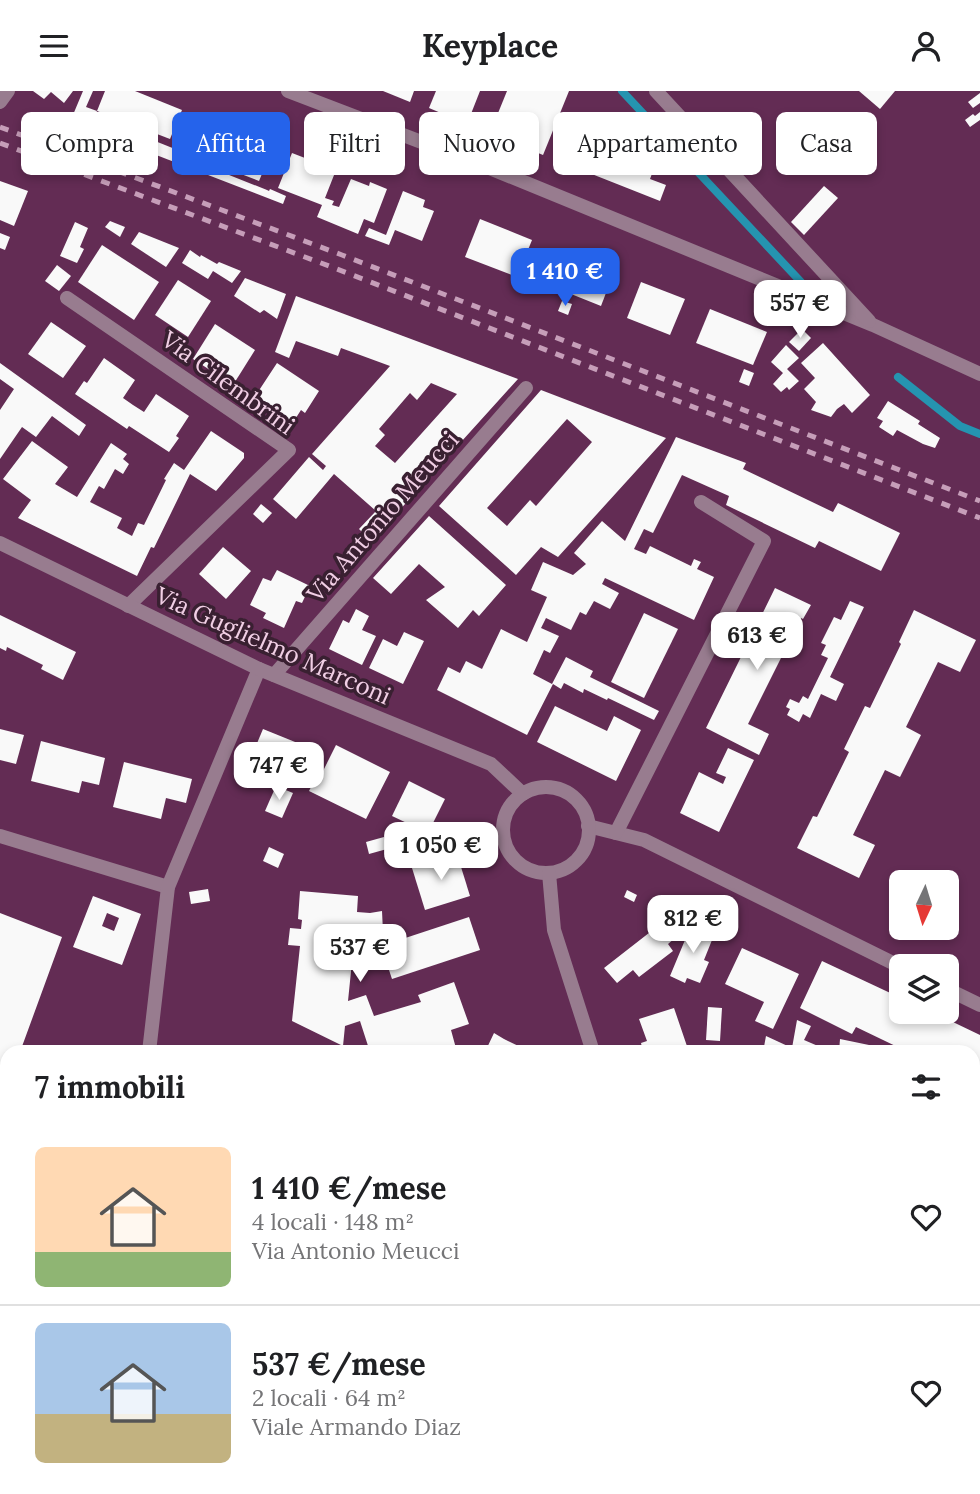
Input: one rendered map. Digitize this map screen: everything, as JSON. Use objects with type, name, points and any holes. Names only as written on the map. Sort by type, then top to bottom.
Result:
[{"type":"street","points":[[0,102],[8,91]]},
{"type":"street","points":[[288,91],[492,170],[873,325],[980,374]]},
{"type":"street","points":[[656,91],[873,325]]},
{"type":"street","name":"Via Cilembrini","points":[[67,298],[289,450],[128,606]]},
{"type":"street","name":"Via Antonio Meucci","points":[[274,675],[526,388]]},
{"type":"street","points":[[615,833],[764,541],[701,502]]},
{"type":"street","name":"Via Guglielmo Marconi","points":[[0,543],[259,669],[491,764],[523,794]]},
{"type":"street","points":[[150,1045],[168,887],[259,669]]},
{"type":"street","points":[[551,788],[576,800],[585,812],[589,826],[585,848],[579,858],[560,870],[549,873],[537,872],[515,860],[508,850],[503,825],[506,813],[523,794],[536,789],[551,788]]},
{"type":"street","points":[[589,826],[644,840],[889,961]]},
{"type":"street","points":[[0,836],[168,887]]},
{"type":"street","points":[[549,873],[554,930],[591,1045]]},
{"type":"street","points":[[959,995],[980,1005]]},
{"type":"building","points":[[33,91],[73,91],[64,103],[51,92],[44,99]]},
{"type":"building","points":[[83,91],[93,91],[86,107],[97,112],[74,112]]},
{"type":"building","points":[[105,91],[135,91],[182,110],[172,112],[170,139],[158,134],[158,112],[97,111]]},
{"type":"building","points":[[383,91],[414,91],[410,102]]},
{"type":"building","points":[[436,91],[480,91],[472,112],[438,112],[429,108]]},
{"type":"building","points":[[507,91],[569,91],[560,112],[553,112],[553,130],[543,155],[539,153],[539,112],[498,112]]},
{"type":"building","points":[[859,91],[895,91],[880,109]]},
{"type":"building","points":[[980,93],[980,103],[973,108],[968,102]]},
{"type":"building","points":[[980,112],[980,120],[970,127],[965,120]]},
{"type":"building","points":[[158,142],[172,148],[172,161],[158,156]]},
{"type":"building","points":[[292,153],[304,158],[304,175],[334,175],[325,198],[334,201],[332,205],[339,207],[351,179],[369,186],[370,182],[387,189],[374,223],[364,219],[358,234],[317,217],[322,205],[278,188],[283,175],[290,175]]},
{"type":"building","points":[[208,175],[229,175],[269,191],[270,189],[286,196],[283,204]]},
{"type":"building","points":[[243,175],[262,175],[259,181]]},
{"type":"building","points":[[594,175],[651,175],[650,179],[666,185],[660,201]]},
{"type":"building","points":[[0,181],[28,191],[14,226],[0,220]]},
{"type":"building","points":[[824,186],[838,198],[804,235],[791,222]]},
{"type":"building","points":[[403,191],[425,200],[423,207],[434,211],[422,241],[395,230],[389,245],[365,236],[369,228],[386,235]]},
{"type":"building","points":[[480,219],[532,240],[517,277],[465,257]]},
{"type":"building","points":[[110,221],[125,227],[120,237],[105,227]]},
{"type":"building","points":[[75,222],[88,228],[80,247],[84,249],[77,263],[60,256]]},
{"type":"building","points":[[139,232],[179,248],[166,267],[131,244]]},
{"type":"building","points":[[0,233],[10,237],[5,250],[0,248]]},
{"type":"building","points":[[102,245],[159,282],[134,320],[78,282]]},
{"type":"building","points":[[190,250],[217,264],[219,262],[241,271],[232,283],[213,271],[208,279],[182,263]]},
{"type":"building","points":[[569,254],[614,272],[601,306],[556,288]]},
{"type":"building","points":[[57,265],[71,276],[59,291],[45,281]]},
{"type":"building","points":[[245,278],[286,294],[277,319],[264,310],[260,313],[234,296]]},
{"type":"building","points":[[178,280],[211,301],[188,337],[155,315]]},
{"type":"building","points":[[641,282],[685,299],[670,335],[627,318]]},
{"type":"building","points":[[296,296],[518,379],[377,535],[367,537],[359,529],[376,511],[334,474],[296,519],[273,499],[309,457],[323,470],[326,466],[312,454],[390,366],[341,348],[338,356],[296,341],[289,358],[275,352]],"holes":[[[431,383],[457,394],[395,463],[375,446],[385,435],[379,429],[410,393],[417,400]]]},
{"type":"building","points":[[562,301],[572,304],[568,315],[558,311]]},
{"type":"building","points":[[710,309],[767,332],[753,365],[696,343]]},
{"type":"building","points":[[51,322],[86,346],[63,378],[28,354]]},
{"type":"building","points":[[215,324],[255,350],[233,385],[193,359]]},
{"type":"building","points":[[802,329],[811,338],[799,351],[789,342]]},
{"type":"building","points":[[823,343],[870,395],[852,413],[844,404],[831,417],[811,410],[816,402],[804,389],[815,378],[801,363]]},
{"type":"building","points":[[786,345],[799,358],[787,369],[799,381],[789,390],[787,387],[781,392],[773,384],[783,373],[771,362]]},
{"type":"building","points":[[104,358],[135,380],[123,398],[133,405],[144,412],[156,394],[189,416],[169,452],[129,426],[127,429],[75,394],[84,381],[87,383]]},
{"type":"building","points":[[0,363],[86,425],[79,436],[52,416],[36,437],[22,427],[0,459],[0,410],[14,389],[0,379]]},
{"type":"building","points":[[277,363],[319,391],[305,413],[301,410],[292,424],[254,398]]},
{"type":"building","points":[[744,369],[754,373],[749,386],[739,382]]},
{"type":"building","points":[[541,390],[666,438],[558,557],[541,547],[516,575],[439,506]],"holes":[[[567,419],[592,442],[536,506],[530,500],[507,526],[487,508]]]},
{"type":"building","points":[[888,401],[920,421],[918,424],[940,438],[935,448],[897,430],[893,436],[879,427],[883,421],[877,418]]},
{"type":"building","points":[[211,431],[244,453],[244,458],[216,491],[190,474],[154,548],[151,547],[137,576],[18,518],[31,500],[3,479],[32,441],[68,467],[55,484],[77,497],[111,443],[127,454],[123,459],[129,464],[123,474],[115,469],[104,489],[99,486],[90,502],[122,518],[117,528],[132,536],[138,523],[144,525],[174,463],[184,470]]},
{"type":"building","points":[[676,437],[746,463],[743,469],[833,512],[838,503],[900,533],[881,571],[819,541],[815,548],[726,505],[729,496],[682,475],[653,533],[644,529],[634,549],[646,554],[650,546],[691,566],[694,559],[701,562],[697,569],[714,577],[694,620],[605,578],[602,584],[619,593],[610,609],[594,601],[586,615],[580,612],[571,630],[546,618],[541,628],[559,636],[550,653],[544,650],[533,674],[552,684],[566,657],[593,671],[590,677],[659,711],[654,720],[584,689],[583,693],[564,683],[561,689],[553,684],[527,735],[437,690],[448,667],[460,673],[466,661],[482,669],[501,629],[527,642],[547,597],[531,590],[543,562],[573,575],[586,564],[574,553],[602,521],[625,541]]},
{"type":"building","points":[[261,504],[272,513],[263,523],[253,514]]},
{"type":"building","points":[[429,516],[506,585],[479,616],[473,610],[458,628],[426,600],[445,587],[419,564],[391,594],[373,578]]},
{"type":"building","points":[[223,547],[251,571],[226,599],[199,574]]},
{"type":"building","points":[[277,570],[310,586],[302,603],[296,601],[284,628],[263,618],[266,613],[250,605],[263,578],[271,581]]},
{"type":"building","points":[[775,588],[811,605],[803,619],[801,618],[748,724],[769,734],[759,755],[706,728]]},
{"type":"building","points":[[850,601],[864,607],[830,677],[844,684],[836,701],[821,694],[810,718],[803,714],[799,722],[787,715],[790,709],[786,707],[790,699],[799,703],[803,696],[808,699],[828,658],[821,655],[826,645],[821,643],[834,617],[841,620]]},
{"type":"building","points":[[356,609],[369,616],[362,630],[376,636],[362,665],[329,649],[343,620],[349,623]]},
{"type":"building","points":[[914,610],[976,640],[960,672],[938,662],[906,727],[921,735],[900,777],[885,770],[853,835],[875,845],[859,878],[797,848],[813,816],[817,817],[849,752],[844,749],[865,706],[870,708]]},
{"type":"building","points":[[644,613],[678,629],[644,698],[611,682]]},
{"type":"building","points":[[0,615],[76,652],[63,680],[41,669],[43,665],[7,647],[6,651],[0,648]]},
{"type":"building","points":[[404,632],[424,641],[403,684],[369,668],[383,639],[397,646]]},
{"type":"building","points":[[555,706],[607,731],[614,716],[641,730],[616,781],[537,742]]},
{"type":"building","points":[[0,729],[24,735],[16,764],[0,760]]},
{"type":"building","points":[[263,729],[305,746],[289,785],[247,767]]},
{"type":"building","points":[[41,741],[105,758],[99,785],[82,781],[79,793],[31,781]]},
{"type":"building","points":[[336,745],[390,772],[366,819],[309,791]]},
{"type":"building","points":[[728,748],[754,760],[719,832],[680,813],[699,772],[723,784],[726,777],[716,773]]},
{"type":"building","points":[[124,762],[192,779],[186,803],[166,798],[161,819],[113,807]]},
{"type":"building","points":[[409,781],[445,799],[428,833],[392,816]]},
{"type":"building","points":[[276,786],[293,793],[282,818],[265,811]]},
{"type":"building","points":[[384,837],[387,849],[369,854],[366,842]]},
{"type":"building","points":[[269,847],[284,854],[278,868],[263,861]]},
{"type":"building","points":[[457,854],[470,896],[425,910],[412,868]]},
{"type":"building","points":[[208,889],[210,901],[191,904],[189,892]]},
{"type":"building","points":[[627,890],[637,895],[634,902],[624,897]]},
{"type":"building","points":[[300,891],[358,896],[357,912],[382,911],[383,932],[354,942],[348,1001],[366,995],[374,1016],[421,1002],[418,995],[454,982],[469,1024],[451,1030],[455,1045],[368,1045],[360,1021],[345,1026],[341,1045],[292,1021],[300,946],[288,945],[290,928],[301,929],[302,920],[298,919]]},
{"type":"building","points":[[93,896],[141,914],[122,965],[73,947]],"holes":[[[107,913],[119,918],[114,931],[102,926]]]},
{"type":"building","points":[[0,913],[62,937],[23,1045],[0,1045]]},
{"type":"building","points":[[469,917],[480,950],[392,979],[381,946]]},
{"type":"building","points":[[663,922],[675,938],[668,944],[673,951],[639,977],[633,970],[617,983],[604,968]]},
{"type":"building","points":[[689,922],[712,932],[712,940],[704,960],[709,962],[700,983],[687,978],[685,983],[670,976],[685,940],[682,939]]},
{"type":"building","points":[[742,948],[799,974],[773,1029],[755,1021],[764,1002],[725,984]]},
{"type":"building","points":[[822,961],[889,992],[889,1024],[957,1024],[980,1035],[980,1045],[893,1045],[856,1027],[852,1034],[800,1008]]},
{"type":"building","points":[[708,1007],[722,1008],[720,1041],[706,1040]]},
{"type":"building","points":[[674,1008],[687,1045],[641,1045],[647,1041],[639,1019]]},
{"type":"building","points":[[797,1020],[811,1026],[804,1040],[816,1045],[793,1045]]},
{"type":"building","points":[[494,1033],[516,1045],[488,1045]]},
{"type":"building","points":[[766,1036],[786,1045],[764,1045]]},
{"type":"building","points":[[840,1039],[869,1045],[840,1045]]},
{"type":"waterway","points":[[622,91],[801,282]]},
{"type":"waterway","points":[[898,377],[960,426],[980,434]]},
{"type":"railway","points":[[0,127],[342,255],[980,501]]},
{"type":"railway","points":[[0,143],[337,269],[980,518]]}]
